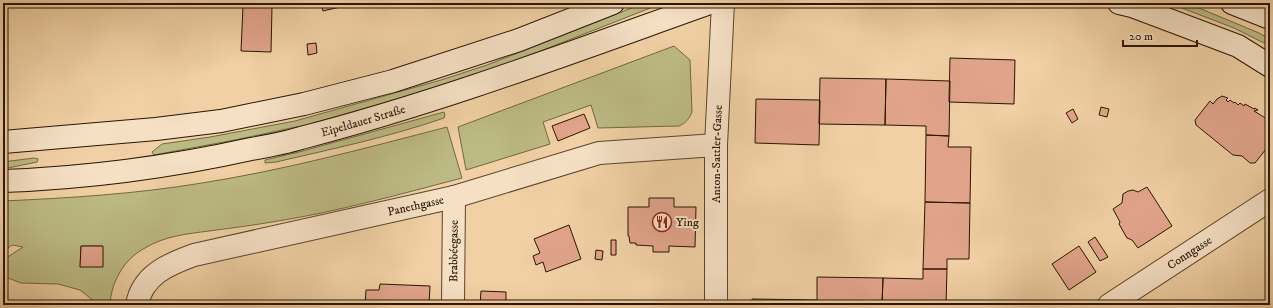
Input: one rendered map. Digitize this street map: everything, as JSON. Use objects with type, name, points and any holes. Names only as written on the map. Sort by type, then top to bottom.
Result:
[{"type":"main road","points":[[3,142],[163,128],[221,121],[304,104],[392,81],[519,40],[613,3]]},
{"type":"main road","name":"Eipeldauer Straße","points":[[3,181],[35,180],[116,172],[202,160],[300,139],[409,108],[555,59],[710,3]]},
{"type":"main road","name":"Anton-Sattler-Gasse","points":[[716,305],[716,145],[723,3]]},
{"type":"main road","points":[[1119,3],[1132,6],[1238,46],[1270,66]]},
{"type":"main road","points":[[1232,3],[1270,18]]},
{"type":"main road","name":"Panethgasse","points":[[137,305],[138,298],[145,283],[156,272],[174,262],[194,255],[454,197],[599,153],[716,145]]},
{"type":"main road","name":"Brabbéegasse","points":[[453,305],[454,197]]},
{"type":"main road","name":"Conngasse","points":[[1109,305],[1270,200]]},
{"type":"shaded area","points":[[644,3],[663,3],[523,58],[433,89],[310,124],[154,155],[152,152],[162,144],[210,137],[295,121],[441,80],[487,65]]},
{"type":"shaded area","points":[[1169,3],[1187,3],[1259,33],[1270,39],[1270,46],[1234,28]]},
{"type":"shaded area","points":[[674,46],[690,60],[692,112],[690,117],[681,125],[598,128],[591,105],[543,122],[550,144],[466,170],[458,127]]},
{"type":"shaded area","points":[[444,112],[444,118],[402,131],[276,162],[265,163],[265,160]]},
{"type":"shaded area","points":[[447,127],[462,178],[370,202],[301,217],[168,238],[153,244],[131,258],[120,272],[116,280],[110,305],[99,305],[80,290],[58,284],[21,283],[3,276],[3,260],[23,247],[12,245],[3,252],[3,201],[102,195],[152,190],[233,178],[356,151]],"holes":[[[81,246],[102,246],[80,267]]]},
{"type":"shaded area","points":[[34,158],[38,159],[37,162],[3,169],[3,162]]},
{"type":"building","points":[[321,3],[357,3],[323,11]]},
{"type":"building","points":[[243,6],[272,6],[271,52],[241,51]]},
{"type":"building","points":[[316,43],[317,53],[308,55],[307,44]]},
{"type":"building","points":[[950,58],[1015,60],[1014,104],[949,102]]},
{"type":"building","points":[[820,78],[886,79],[885,125],[819,124]]},
{"type":"building","points":[[886,79],[950,81],[949,136],[926,135],[926,126],[885,125]]},
{"type":"building","points":[[1222,96],[1228,98],[1226,100],[1228,102],[1230,100],[1238,105],[1240,103],[1244,106],[1245,104],[1254,109],[1255,108],[1258,110],[1254,111],[1267,119],[1267,124],[1265,127],[1270,131],[1270,144],[1255,163],[1250,163],[1242,156],[1233,155],[1196,125],[1195,120],[1210,101],[1213,104]]},
{"type":"building","points":[[756,99],[820,100],[819,145],[755,143]]},
{"type":"building","points":[[1101,107],[1109,109],[1107,117],[1099,115]]},
{"type":"building","points":[[1073,109],[1078,119],[1072,123],[1066,113]]},
{"type":"building","points":[[584,114],[590,128],[558,141],[552,126]]},
{"type":"building","points":[[926,135],[949,136],[948,147],[971,147],[970,203],[925,202]]},
{"type":"building","points":[[1147,187],[1172,226],[1138,248],[1132,240],[1127,238],[1113,209],[1122,203],[1123,194],[1133,190],[1138,192]]},
{"type":"building","name":"Ying","points":[[649,198],[674,198],[674,207],[696,207],[695,247],[669,246],[669,252],[653,252],[653,246],[636,245],[636,243],[630,243],[628,236],[628,207],[649,207]]},
{"type":"building","points":[[925,202],[970,203],[969,259],[947,259],[947,269],[923,269]]},
{"type":"building","points":[[569,225],[581,259],[546,272],[543,262],[536,265],[533,256],[540,253],[534,239]]},
{"type":"building","points":[[1095,237],[1108,257],[1100,261],[1088,242]]},
{"type":"building","points":[[611,240],[616,240],[616,255],[611,255]]},
{"type":"building","points":[[81,246],[103,246],[103,267],[80,267]]},
{"type":"building","points":[[1079,246],[1096,272],[1069,290],[1052,264]]},
{"type":"building","points":[[596,250],[603,251],[602,260],[595,259]]},
{"type":"building","points":[[923,269],[947,269],[946,305],[882,305],[883,278],[923,279]]},
{"type":"building","points":[[817,277],[883,278],[882,305],[817,305]]},
{"type":"building","points":[[380,284],[430,286],[429,305],[365,305],[366,290],[379,290]]},
{"type":"building","points":[[481,291],[506,292],[506,301],[519,302],[519,305],[480,305]]},
{"type":"building","points":[[752,299],[817,300],[817,305],[752,305]]},
{"type":"building","points":[[946,302],[1011,303],[1011,305],[946,305]]},
{"type":"place","name":"Ying","points":[[662,222]]}]
